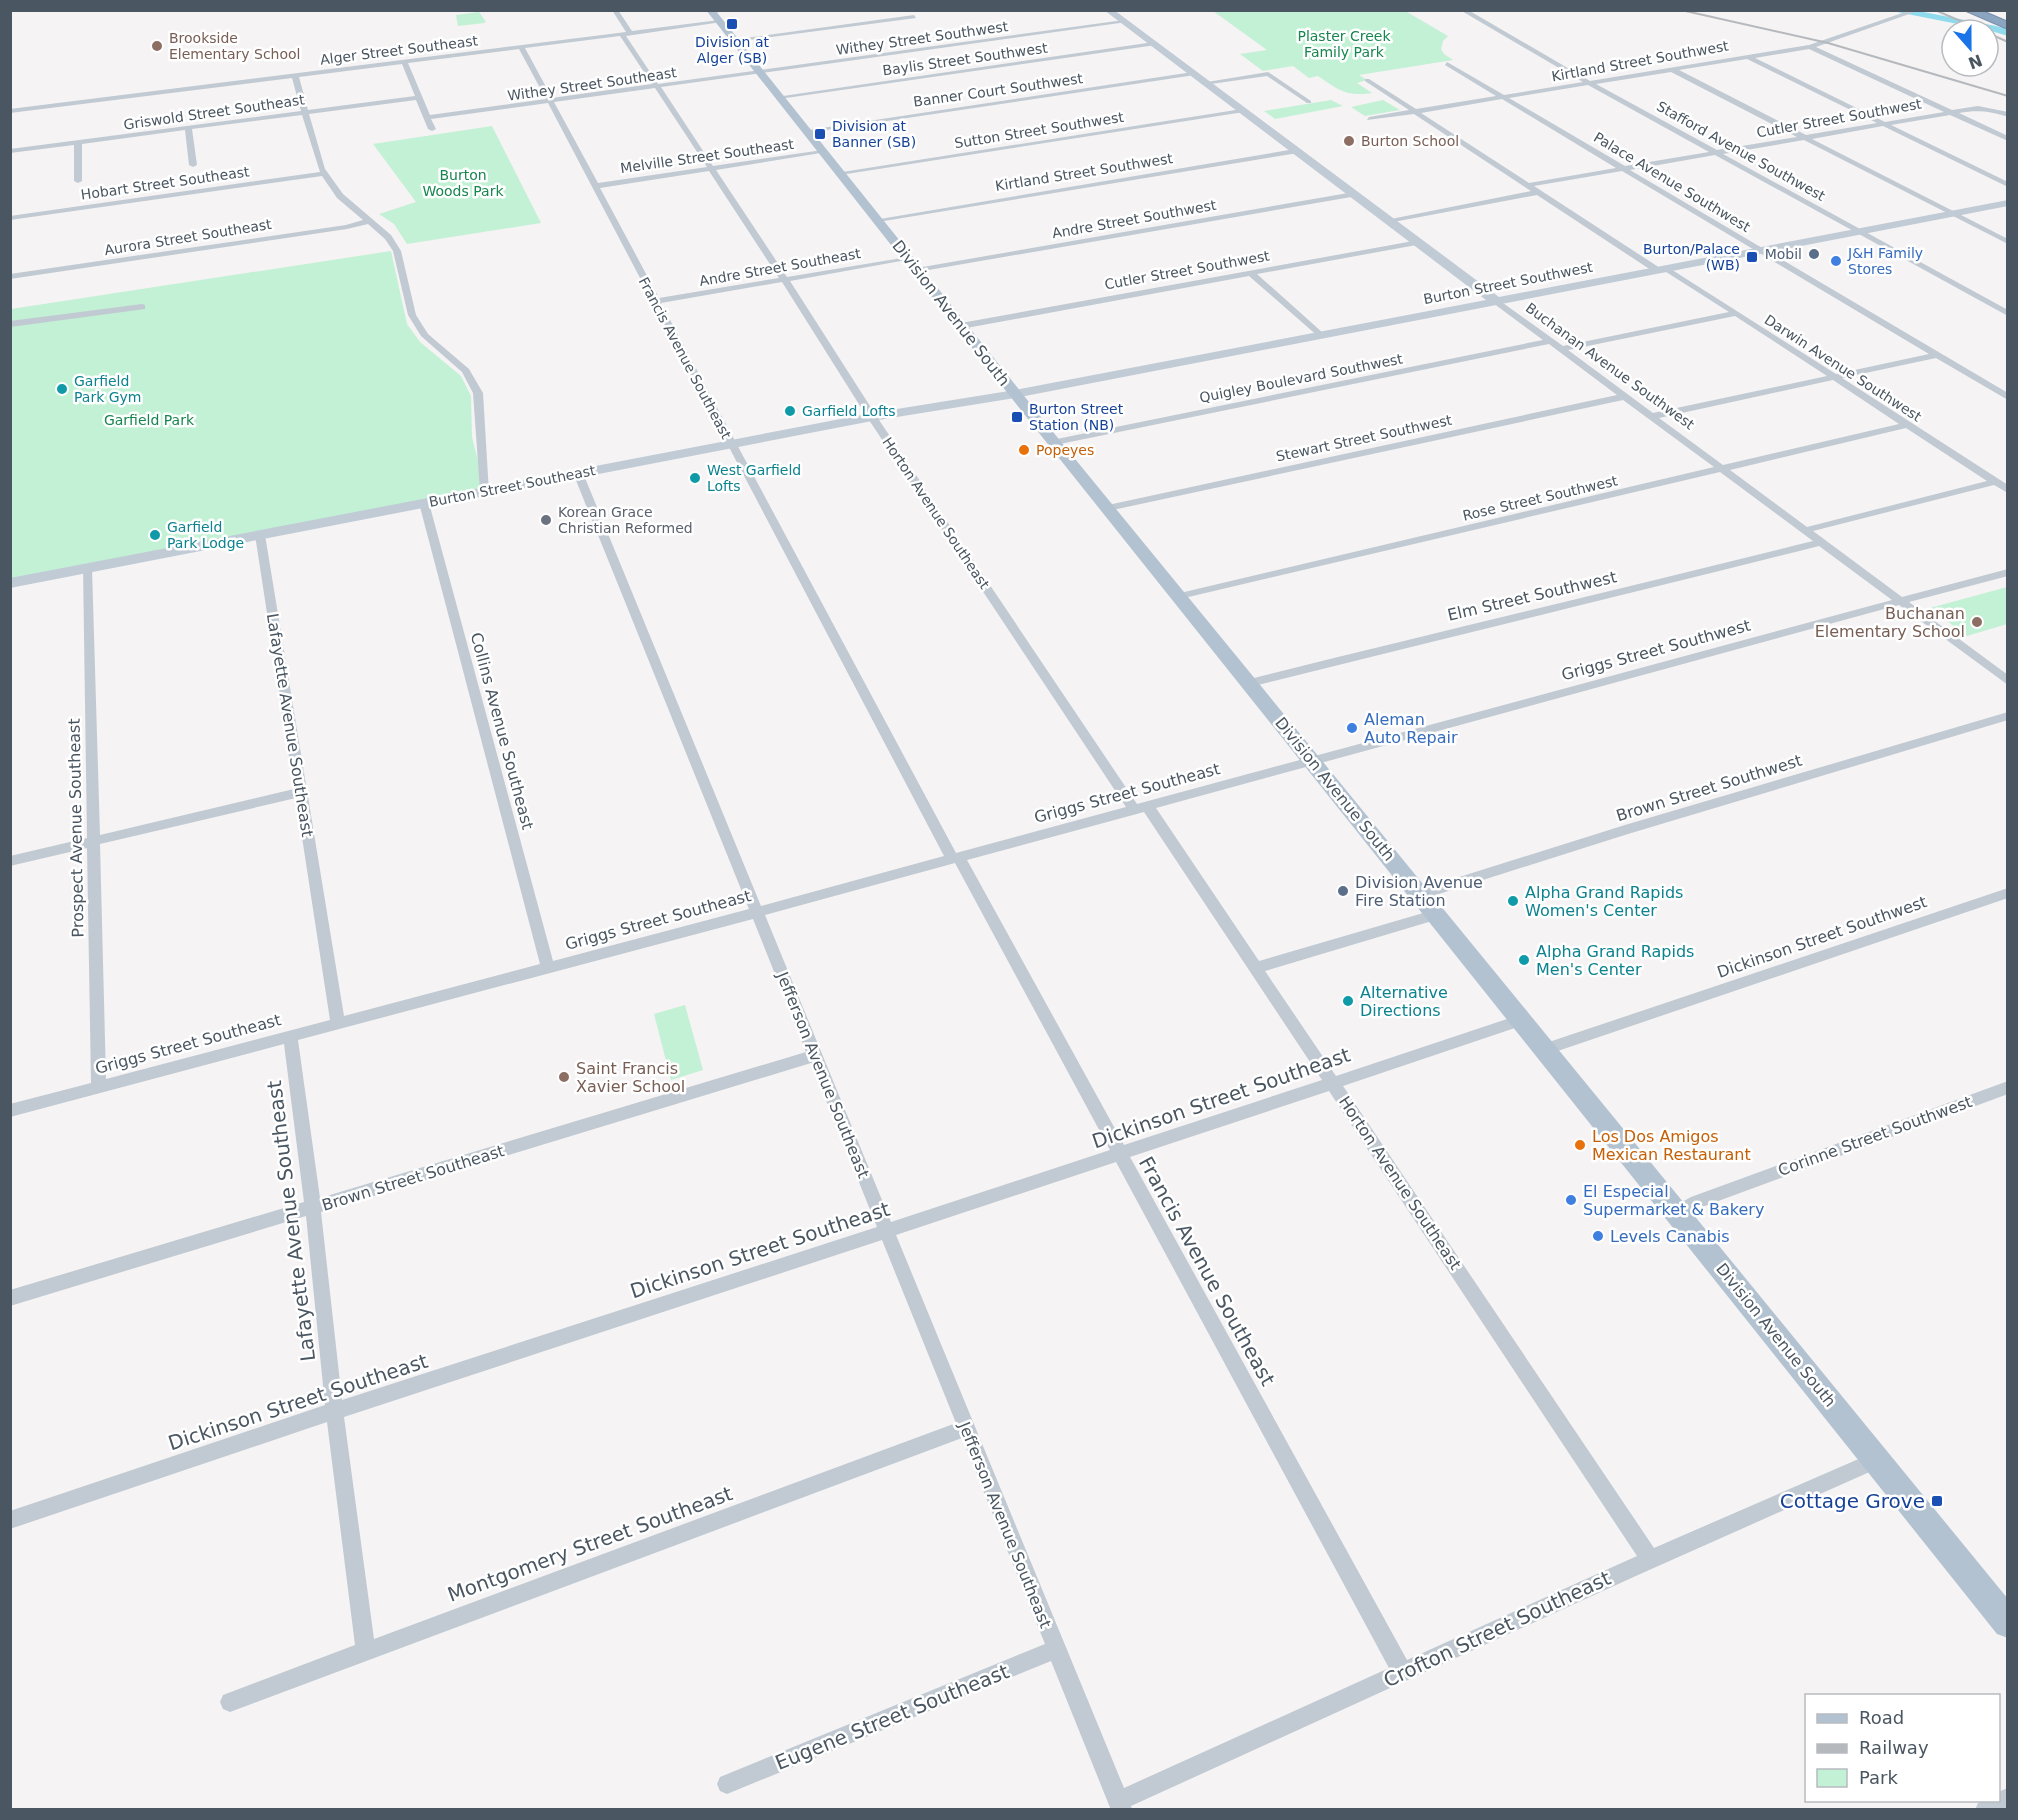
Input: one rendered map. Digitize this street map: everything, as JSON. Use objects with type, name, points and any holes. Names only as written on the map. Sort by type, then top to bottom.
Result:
[{"type":"highway","points":[[1969,10],[2007,26]]},
{"type":"highway","points":[[1982,10],[2007,20]]},
{"type":"main road","name":"Buchanan Avenue Southwest","points":[[1108,10],[1496,301]]},
{"type":"main road","name":"Division Avenue South","points":[[716,14],[759,73],[1015,394],[2007,1623]]},
{"type":"main road","name":"Burton Street Southwest","points":[[1015,394],[2007,203]]},
{"type":"main road","name":"Burton Street Southeast","points":[[10,583],[872,417],[1015,394]]},
{"type":"street","name":"Horton Avenue Southeast","points":[[615,10],[656,87],[785,280],[872,417],[1141,808],[1255,968],[1650,1559]]},
{"type":"street","name":"Stafford Avenue Southwest","points":[[1463,10],[2007,314]]},
{"type":"street","name":"Alger Street Southeast","points":[[10,111],[626,33],[716,14]]},
{"type":"street","name":"Kirtland Street Southwest","points":[[1369,119],[1810,47],[1907,14]]},
{"type":"street","points":[[734,40],[914,17]]},
{"type":"street","name":"Withey Street Southwest","points":[[759,73],[1124,22]]},
{"type":"street","name":"Baylis Street Southwest","points":[[779,97],[1154,44]]},
{"type":"street","name":"Francis Avenue Southeast","points":[[521,46],[730,444],[1402,1673]]},
{"type":"street","points":[[1810,47],[2007,139]]},
{"type":"street","points":[[1746,56],[2007,185]]},
{"type":"street","points":[[404,61],[432,129]]},
{"type":"street","name":"Palace Avenue Southwest","points":[[1447,64],[2007,397]]},
{"type":"street","points":[[1671,69],[2007,242]]},
{"type":"street","name":"Withey Street Southeast","points":[[429,117],[759,73]]},
{"type":"street","name":"Banner Court Southwest","points":[[806,131],[1193,74]]},
{"type":"street","points":[[1204,83],[1268,74],[1309,102]]},
{"type":"street","points":[[295,75],[324,174],[338,194],[388,237],[397,250],[410,308],[425,336],[466,371],[478,393],[485,491]]},
{"type":"street","name":"Darwin Avenue Southwest","points":[[1366,80],[2007,490]]},
{"type":"street","name":"Griswold Street Southeast","points":[[10,151],[420,97]]},
{"type":"street","name":"Cutler Street Southwest","points":[[1528,185],[1978,108],[1995,110],[2007,115]]},
{"type":"street","name":"Sutton Street Southwest","points":[[840,173],[1242,111]]},
{"type":"street","points":[[188,128],[193,165]]},
{"type":"street","points":[[78,142],[78,181]]},
{"type":"street","name":"Kirtland Street Southwest","points":[[878,220],[1295,151]]},
{"type":"street","name":"Melville Street Southeast","points":[[595,186],[823,152]]},
{"type":"street","name":"Hobart Street Southeast","points":[[10,218],[324,174]]},
{"type":"street","points":[[1391,221],[1538,192]]},
{"type":"street","name":"Andre Street Southwest","points":[[917,270],[1354,194]]},
{"type":"street","name":"Aurora Street Southeast","points":[[10,277],[347,227],[369,221]]},
{"type":"street","name":"Cutler Street Southwest","points":[[961,326],[1419,242]]},
{"type":"street","name":"Andre Street Southeast","points":[[656,302],[908,259]]},
{"type":"street","points":[[1251,273],[1320,335]]},
{"type":"street","name":"Buchanan Avenue Southwest","points":[[1496,301],[1725,468],[2007,681]]},
{"type":"street","points":[[10,324],[142,307]]},
{"type":"street","points":[[1562,349],[1734,314]]},
{"type":"street","name":"Quigley Boulevard Southwest","points":[[1055,442],[1552,341]]},
{"type":"street","points":[[1654,416],[1938,356]]},
{"type":"street","name":"Stewart Street Southwest","points":[[1108,508],[1626,396]]},
{"type":"street","name":"Rose Street Southwest","points":[[1180,596],[1906,425]]},
{"type":"street","name":"Jefferson Avenue Southeast","points":[[578,473],[1121,1805]]},
{"type":"street","points":[[1806,530],[1995,482]]},
{"type":"street","name":"Collins Avenue Southeast","points":[[423,503],[548,967]]},
{"type":"street","name":"Lafayette Avenue Southeast","points":[[260,535],[338,1022]]},
{"type":"street","name":"Elm Street Southwest","points":[[1250,683],[1496,621],[1558,609],[1822,542]]},
{"type":"street","name":"Prospect Avenue Southeast","points":[[87,568],[99,1087]]},
{"type":"street","name":"Griggs Street Southwest","points":[[1313,762],[2007,572]]},
{"type":"street","name":"Brown Street Southwest","points":[[1420,895],[1625,830],[2007,716]]},
{"type":"street","name":"Griggs Street Southeast","points":[[10,1111],[1313,762]]},
{"type":"street","points":[[10,861],[301,792]]},
{"type":"street","name":"Dickinson Street Southwest","points":[[1546,1049],[2007,893]]},
{"type":"street","points":[[1255,968],[1437,914]]},
{"type":"street","name":"Dickinson Street Southeast","points":[[10,1520],[334,1411],[1120,1155],[1522,1020]]},
{"type":"street","name":"Lafayette Avenue Southeast","points":[[290,1035],[313,1208],[334,1411],[366,1651]]},
{"type":"street","name":"Brown Street Southeast","points":[[10,1298],[815,1056]]},
{"type":"street","name":"Corinne Street Southwest","points":[[1677,1213],[1697,1202],[2007,1087]]},
{"type":"street","name":"Montgomery Street Southeast","points":[[230,1702],[966,1428]]},
{"type":"street","name":"Crofton Street Southeast","points":[[1121,1805],[1650,1559],[1877,1460]]},
{"type":"street","name":"Eugene Street Southeast","points":[[728,1784],[1056,1649]]},
{"type":"street","points":[[1985,1809],[1999,1802]]},
{"type":"green space","name":"Plaster Creek Family Park","points":[[1213,11],[1413,11],[1407,12],[1448,36],[1443,41],[1441,49],[1453,60],[1359,75],[1367,80],[1357,83],[1372,93],[1349,93],[1337,89],[1318,76],[1309,78],[1293,66],[1263,71],[1240,54],[1267,50]]},
{"type":"green space","points":[[479,12],[486,22],[458,26],[456,15]]},
{"type":"green space","points":[[1331,100],[1343,106],[1275,119],[1264,111]]},
{"type":"green space","points":[[1383,100],[1400,110],[1365,116],[1351,107]]},
{"type":"green space","name":"Burton Woods Park","points":[[492,126],[541,223],[407,244],[394,224],[379,214],[416,202],[373,144]]},
{"type":"green space","name":"Garfield Park","points":[[391,251],[407,324],[420,342],[461,376],[471,396],[472,437],[485,489],[11,579],[11,309]]},
{"type":"green space","name":"Buchanan Elementary School","points":[[2007,587],[2007,624],[1967,636],[1930,608]]},
{"type":"green space","points":[[685,1005],[703,1070],[671,1080],[654,1014]]},
{"type":"waterway","points":[[1892,10],[2008,33]]},
{"type":"railway","points":[[1681,10],[1828,43],[2008,96]]},
{"type":"railway","points":[[1935,10],[1953,18]]},
{"type":"railway","points":[[2000,38],[2008,42]]},
{"type":"place","name":"Division at Alger (SB)","points":[[732,24]]},
{"type":"place","name":"Brookside Elementary School","points":[[157,46]]},
{"type":"place","name":"Division at Banner (SB)","points":[[820,134]]},
{"type":"place","name":"Burton School","points":[[1349,141]]},
{"type":"place","name":"Mobil","points":[[1814,254]]},
{"type":"place","name":"Burton/Palace (WB)","points":[[1752,257]]},
{"type":"place","name":"J&H Family Stores","points":[[1836,261]]},
{"type":"place","name":"Garfield Park Gym","points":[[62,389]]},
{"type":"place","name":"Garfield Lofts","points":[[790,411]]},
{"type":"place","name":"Burton Street Station (NB)","points":[[1017,417]]},
{"type":"place","name":"Popeyes","points":[[1024,450]]},
{"type":"place","name":"West Garfield Lofts","points":[[695,478]]},
{"type":"place","name":"Korean Grace Christian Reformed","points":[[546,520]]},
{"type":"place","name":"Garfield Park Lodge","points":[[155,535]]},
{"type":"place","name":"Buchanan Elementary School","points":[[1977,622]]},
{"type":"place","name":"Aleman Auto Repair","points":[[1352,728]]},
{"type":"place","name":"Division Avenue Fire Station","points":[[1343,891]]},
{"type":"place","name":"Alpha Grand Rapids Women's Center","points":[[1513,901]]},
{"type":"place","name":"Alpha Grand Rapids Men's Center","points":[[1524,960]]},
{"type":"place","name":"Alternative Directions","points":[[1348,1001]]},
{"type":"place","name":"Saint Francis Xavier School","points":[[564,1077]]},
{"type":"place","name":"Los Dos Amigos Mexican Restaurant","points":[[1580,1145]]},
{"type":"place","name":"El Especial Supermarket & Bakery","points":[[1571,1200]]},
{"type":"place","name":"Levels Canabis","points":[[1598,1236]]},
{"type":"place","name":"Cottage Grove","points":[[1937,1501]]}]
